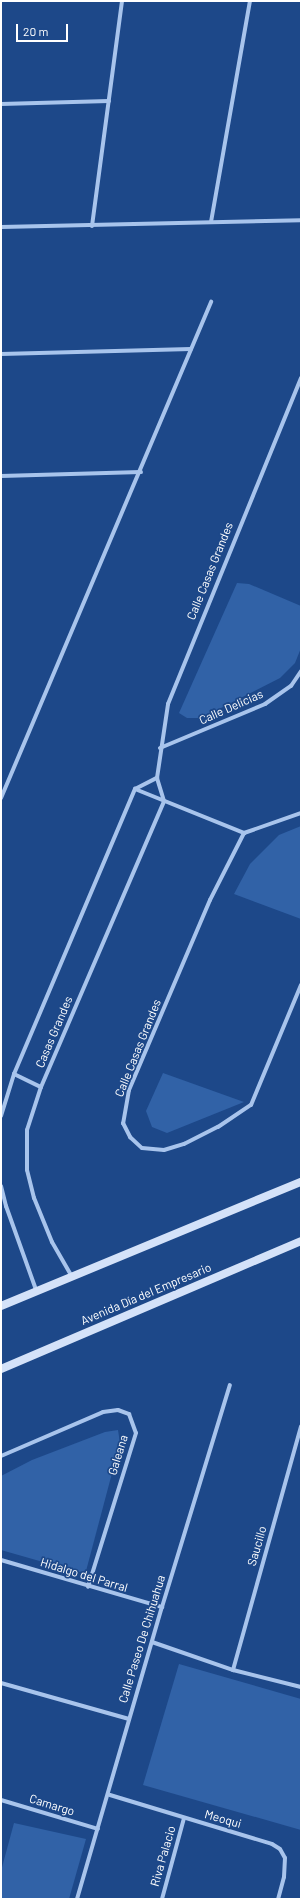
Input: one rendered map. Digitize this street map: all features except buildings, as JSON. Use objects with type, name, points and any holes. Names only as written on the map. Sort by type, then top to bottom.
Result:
[{"type":"street","points":[[92,226],[122,1]]},
{"type":"street","points":[[211,222],[250,1]]},
{"type":"street","points":[[1,104],[109,102]]},
{"type":"street","points":[[1,227],[301,220]]},
{"type":"street","points":[[1,798],[141,472],[211,302]]},
{"type":"street","points":[[1,354],[191,349]]},
{"type":"street","name":"Calle Casas Grandes","points":[[164,801],[157,778],[160,748],[168,704],[174,685],[301,378]]},
{"type":"street","points":[[1,476],[141,472]]},
{"type":"street","name":"Calle Delicias","points":[[160,748],[265,704],[291,686],[301,671]]},
{"type":"street","points":[[1,1116],[14,1074],[135,789],[157,778]]},
{"type":"street","points":[[135,789],[244,833],[301,813]]},
{"type":"street","name":"Casas Grandes","points":[[71,1275],[52,1242],[37,1206],[27,1170],[27,1130],[41,1087],[164,801]]},
{"type":"street","name":"Calle Casas Grandes","points":[[244,833],[210,900],[129,1090],[123,1123],[130,1137],[142,1148],[164,1150],[184,1144],[218,1127],[252,1105],[301,985]]},
{"type":"street","points":[[14,1074],[41,1087]]},
{"type":"street","points":[[1,1306],[71,1275],[301,1182]]},
{"type":"street","points":[[1,1186],[36,1290]]},
{"type":"street","name":"Avenida Día del Empresario","points":[[1,1368],[301,1240]]},
{"type":"street","name":"Calle Paseo De Chihuahua","points":[[78,1899],[98,1829],[110,1795],[129,1719],[162,1607],[230,1385]]},
{"type":"street","name":"Galeana","points":[[1,1456],[103,1412],[118,1410],[129,1414],[136,1433],[88,1587]]},
{"type":"street","name":"Saucillo","points":[[233,1670],[301,1426]]},
{"type":"street","name":"Hidalgo del Parral","points":[[1,1560],[88,1587],[162,1607]]},
{"type":"street","points":[[152,1642],[233,1670],[301,1687]]},
{"type":"street","points":[[1,1683],[129,1719]]},
{"type":"street","name":"Meoqui","points":[[110,1795],[261,1840],[280,1849],[286,1868],[278,1899]]},
{"type":"street","name":"Camargo","points":[[1,1800],[98,1829]]},
{"type":"street","name":"Riva Palacio","points":[[162,1899],[184,1818]]},
{"type":"shaded area","points":[[237,583],[249,584],[301,606],[301,648],[295,663],[280,678],[201,718],[187,718],[179,713]]},
{"type":"shaded area","points":[[301,826],[301,919],[234,894],[250,864],[279,835]]},
{"type":"shaded area","points":[[163,1073],[244,1102],[167,1133],[152,1127],[146,1111]]},
{"type":"shaded area","points":[[118,1430],[120,1443],[86,1571],[78,1572],[1,1550],[1,1476],[32,1460],[105,1432]]},
{"type":"shaded area","points":[[179,1664],[301,1699],[301,1830],[143,1785]]},
{"type":"shaded area","points":[[14,1823],[86,1839],[69,1899],[1,1899],[1,1871]]}]
